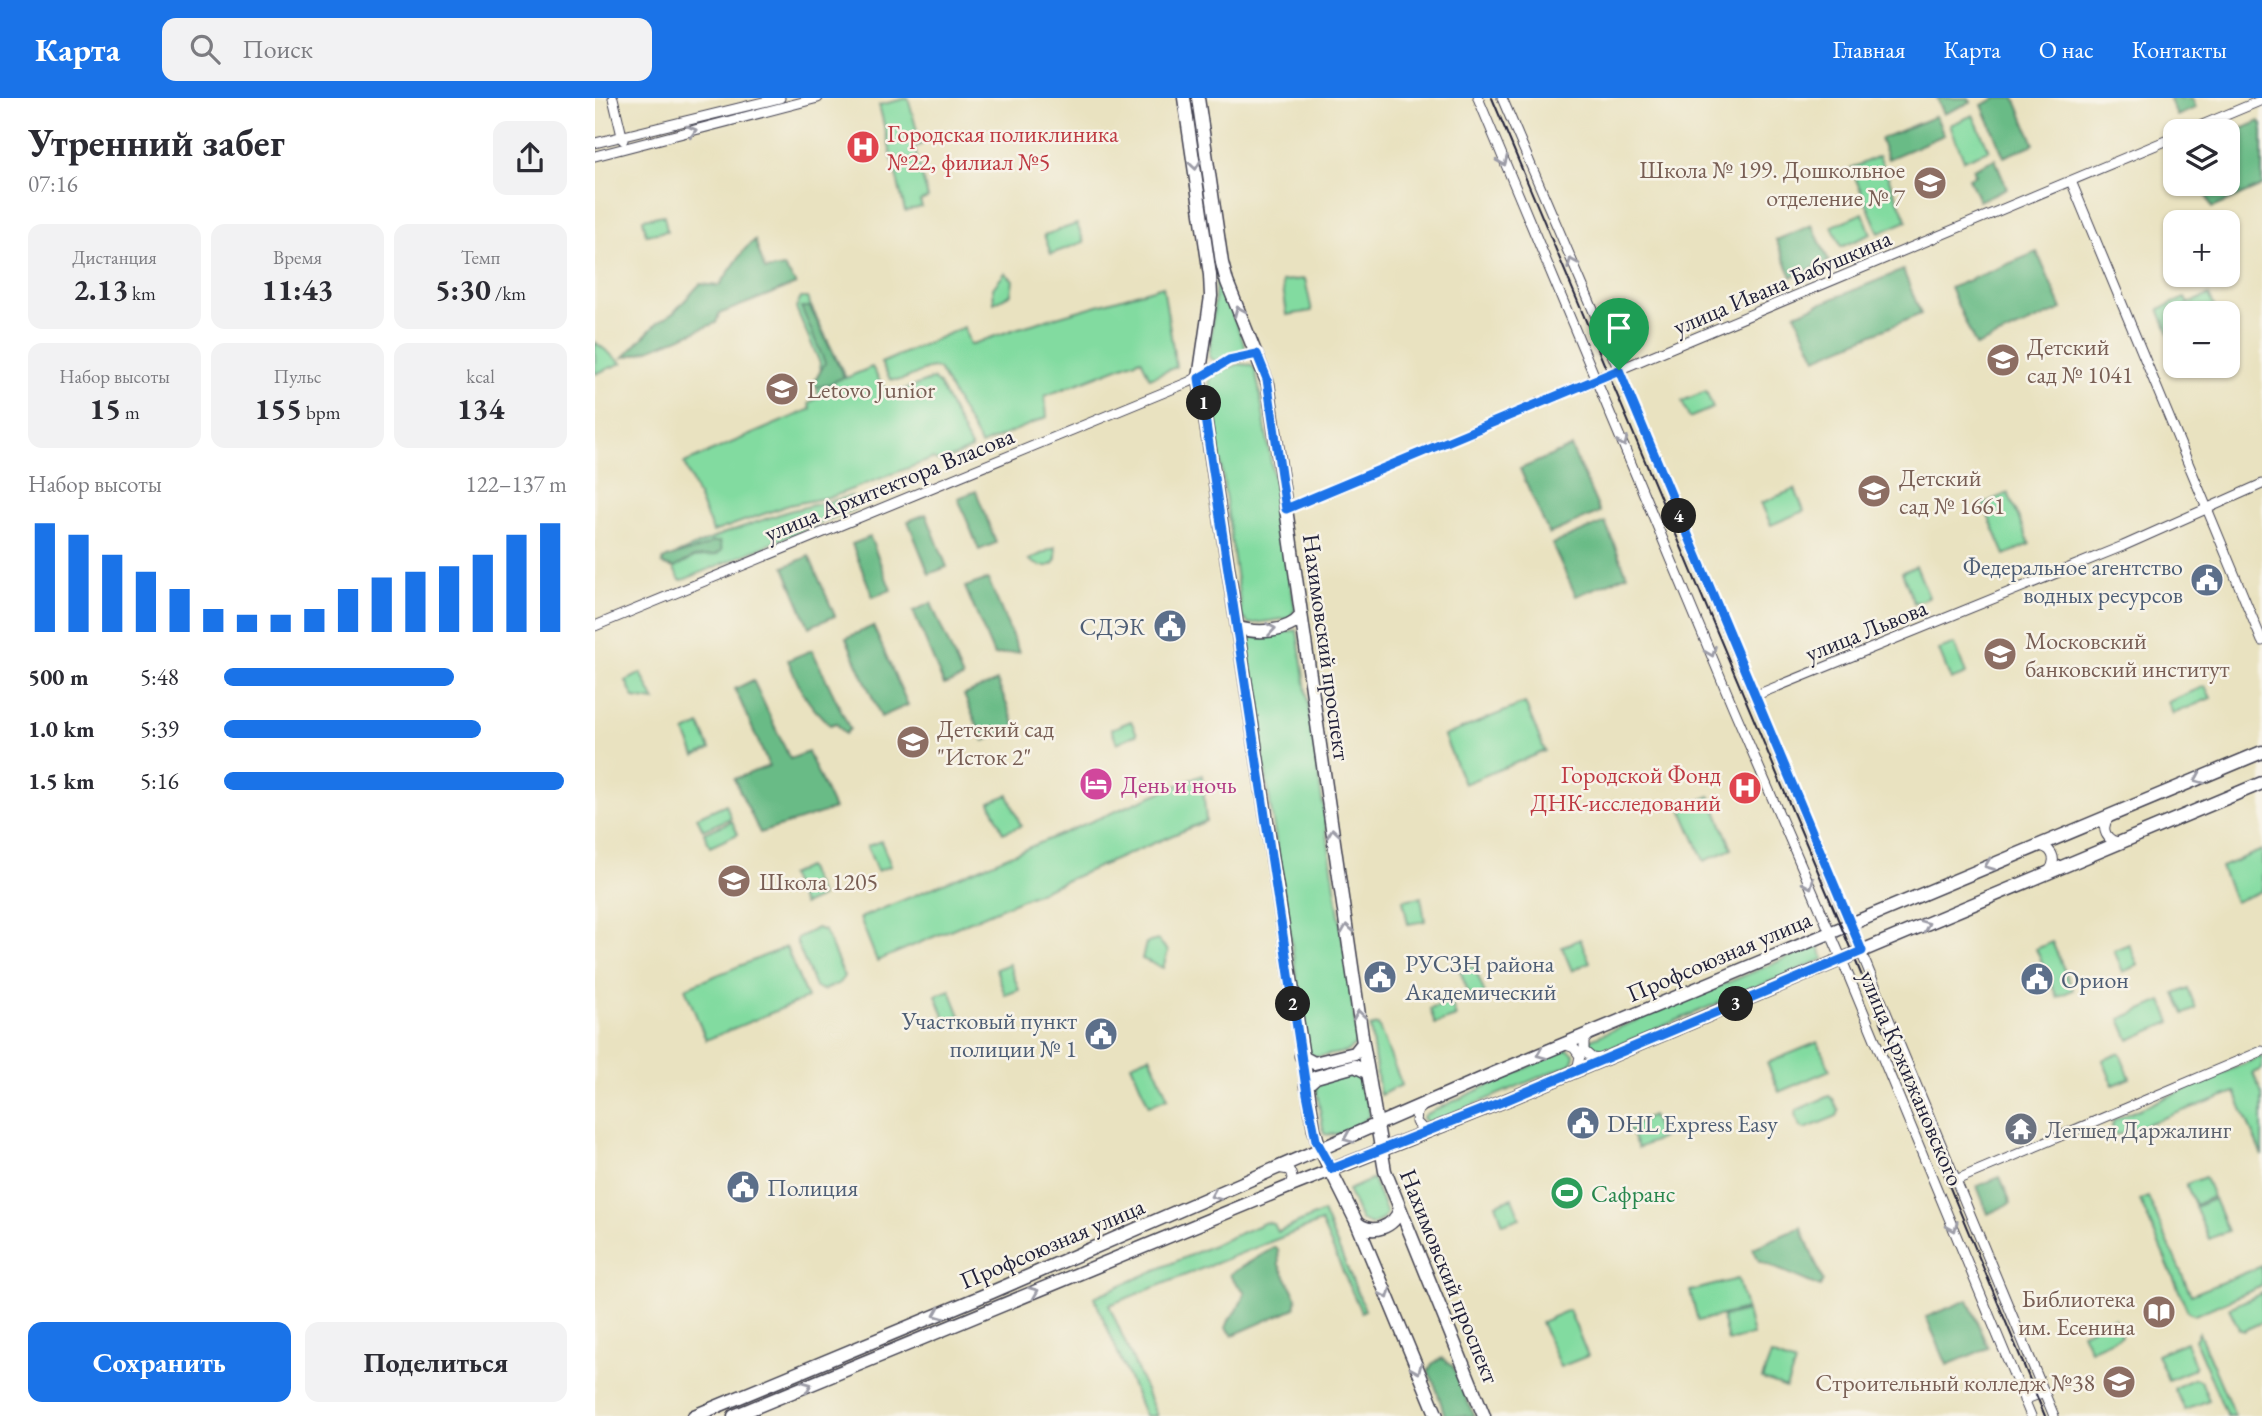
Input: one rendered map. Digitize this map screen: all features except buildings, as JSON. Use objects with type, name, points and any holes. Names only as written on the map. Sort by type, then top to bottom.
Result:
[{"type":"main road","points":[[1184,98],[1210,275],[1211,296],[1199,378],[1314,1129],[1320,1149],[1357,1223],[1437,1416]]},
{"type":"main road","name":"Нахимовский проспект","points":[[1198,98],[1221,263],[1267,379],[1363,1043],[1385,1171],[1484,1416]]},
{"type":"main road","points":[[1237,627],[1255,632],[1271,630],[1290,626],[1301,616]]},
{"type":"main road","name":"Профсоюзная улица","points":[[694,1416],[992,1292],[1593,1031],[2262,751]]},
{"type":"main road","name":"Профсоюзная улица","points":[[734,1416],[1332,1169],[1436,1129],[2262,783]]},
{"type":"main road","points":[[1301,1056],[1314,1063],[1355,1053],[1363,1043]]},
{"type":"main road","points":[[1306,1086],[1316,1077],[1355,1066],[1368,1073]]},
{"type":"main road","points":[[1357,1223],[1363,1228],[1373,1230],[1396,1219],[1399,1209]]},
{"type":"street","points":[[613,98],[625,148]]},
{"type":"street","points":[[595,143],[780,98]]},
{"type":"street","points":[[595,156],[818,98]]},
{"type":"street","name":"улица Кржижановского","points":[[1478,98],[1842,960],[2031,1416]]},
{"type":"street","name":"улица Кржижановского","points":[[1501,98],[1619,370],[2054,1416]]},
{"type":"street","points":[[2217,119],[2262,100]]},
{"type":"street","name":"улица Ивана Бабушкина","points":[[1286,509],[2163,142]]},
{"type":"street","points":[[2071,181],[2262,641]]},
{"type":"street","name":"улица Архитектора Власова","points":[[595,626],[1199,378],[1229,360],[1257,354]]},
{"type":"street","name":"улица Львова","points":[[1754,696],[2123,546],[2262,484]]},
{"type":"street","points":[[2113,814],[2105,823],[2104,831],[2112,841],[2125,841]]},
{"type":"street","points":[[2034,847],[2046,847],[2052,853],[2053,865],[2045,874]]},
{"type":"street","points":[[1593,1031],[1584,1041],[1584,1051],[1593,1058],[1604,1059]]},
{"type":"street","points":[[1564,1044],[1574,1048],[1580,1056],[1578,1066],[1570,1072]]},
{"type":"street","points":[[1956,1180],[2262,1051]]},
{"type":"street","points":[[1425,1105],[1417,1112],[1416,1122],[1423,1129],[1436,1129]]},
{"type":"street","points":[[1277,1168],[1289,1170],[1292,1175],[1291,1184],[1286,1188]]},
{"type":"street","points":[[2024,1401],[2044,1392]]},
{"type":"green space","points":[[908,98],[921,145],[914,147],[928,198],[920,201],[922,207],[905,211],[879,105]]},
{"type":"green space","points":[[1937,98],[1969,98],[1971,102],[1944,114]]},
{"type":"green space","points":[[1997,98],[2015,98],[2034,144],[2004,157],[1982,105]]},
{"type":"green space","points":[[2169,98],[2192,98],[2196,108],[2177,116]]},
{"type":"green space","points":[[1973,115],[1989,150],[1964,160],[1950,125]]},
{"type":"green space","points":[[1936,116],[1944,135],[1888,159],[1880,139]]},
{"type":"green space","points":[[2260,121],[2262,125],[2262,186],[2240,196],[2240,130]]},
{"type":"green space","points":[[1879,156],[1907,221],[1879,233],[1851,168]]},
{"type":"green space","points":[[1995,159],[2007,188],[1979,201],[1969,178],[1976,175],[1973,169]]},
{"type":"green space","points":[[2206,196],[2239,196],[2212,208]]},
{"type":"green space","points":[[1863,213],[1871,234],[1841,247],[1832,226]]},
{"type":"green space","points":[[664,215],[667,231],[646,235],[643,219]]},
{"type":"green space","points":[[1077,224],[1084,242],[1051,254],[1044,235]]},
{"type":"green space","points":[[1812,225],[1829,261],[1792,277],[1776,240]]},
{"type":"green space","points":[[755,240],[765,270],[784,267],[796,284],[719,314],[716,323],[641,353],[624,357],[657,323],[673,313],[700,284],[719,286],[745,249]]},
{"type":"green space","points":[[2037,252],[2062,309],[1976,346],[1950,288]]},
{"type":"green space","points":[[1903,270],[1921,314],[1816,358],[1795,314]]},
{"type":"green space","points":[[1005,273],[1013,280],[1011,294],[994,303],[993,288]]},
{"type":"green space","points":[[1217,274],[1246,349],[1217,362],[1209,357]]},
{"type":"green space","points":[[1305,279],[1312,311],[1287,315],[1282,281]]},
{"type":"green space","points":[[1163,286],[1176,367],[1150,378],[1141,359],[1045,396],[1047,417],[981,445],[939,369],[927,369],[896,380],[890,379],[881,363],[964,327],[970,345],[1015,329]]},
{"type":"green space","points":[[2209,295],[2212,301],[2195,301]]},
{"type":"green space","points":[[801,298],[807,298],[846,378],[872,367],[884,388],[895,393],[933,379],[939,384],[972,449],[941,462],[932,459],[834,496],[789,505],[713,532],[684,463],[811,409],[809,403],[819,397],[817,388],[821,374],[820,363],[796,308]]},
{"type":"green space","points":[[801,307],[810,307],[844,377],[827,385],[816,387],[813,384],[825,363]]},
{"type":"green space","points":[[595,342],[622,363],[595,374]]},
{"type":"green space","points":[[1239,364],[1251,365],[1255,370],[1295,609],[1290,618],[1249,624],[1242,617],[1209,379]]},
{"type":"green space","points":[[1706,391],[1713,408],[1689,418],[1682,401]]},
{"type":"green space","points":[[1571,447],[1600,512],[1549,534],[1520,469]]},
{"type":"green space","points":[[1795,489],[1804,511],[1771,525],[1761,503]]},
{"type":"green space","points":[[976,491],[996,543],[979,550],[958,498]]},
{"type":"green space","points":[[2008,493],[2030,544],[2005,555],[1983,504]]},
{"type":"green space","points":[[852,496],[855,509],[683,580],[680,580],[668,558],[725,533],[789,511]]},
{"type":"green space","points":[[926,514],[947,567],[929,574],[908,521]]},
{"type":"green space","points":[[1605,522],[1627,575],[1576,596],[1552,544]]},
{"type":"green space","points":[[870,537],[891,590],[873,597],[852,544]]},
{"type":"green space","points":[[712,542],[720,542],[722,550],[716,555],[694,557],[674,568],[662,564],[663,560],[669,557]]},
{"type":"green space","points":[[1055,547],[1055,560],[1049,565],[1040,565],[1029,560]]},
{"type":"green space","points":[[809,556],[835,616],[809,627],[784,567]]},
{"type":"green space","points":[[1916,566],[1929,597],[1914,603],[1902,572]]},
{"type":"green space","points":[[988,579],[1019,652],[994,655],[965,587]]},
{"type":"green space","points":[[931,603],[963,678],[944,685],[913,611]]},
{"type":"green space","points":[[873,626],[908,705],[881,717],[846,638]]},
{"type":"green space","points":[[1297,630],[1358,1043],[1346,1052],[1316,1057],[1308,1053],[1245,638]]},
{"type":"green space","points":[[1955,644],[1966,674],[1951,680],[1939,650]]},
{"type":"green space","points":[[812,650],[850,729],[845,734],[836,723],[830,725],[809,703],[788,660]]},
{"type":"green space","points":[[641,673],[655,701],[634,698],[626,681]]},
{"type":"green space","points":[[753,680],[790,759],[808,752],[834,809],[760,833],[734,779],[769,766],[735,689]]},
{"type":"green space","points":[[997,681],[1016,727],[984,741],[964,695]]},
{"type":"green space","points":[[2205,686],[2211,698],[2173,714],[2168,702]]},
{"type":"green space","points":[[1525,703],[1545,751],[1464,784],[1444,736]]},
{"type":"green space","points":[[1131,721],[1137,734],[1117,743],[1111,729]]},
{"type":"green space","points":[[700,725],[710,749],[695,756],[685,732]]},
{"type":"green space","points":[[1202,775],[1206,821],[877,961],[860,918]]},
{"type":"green space","points":[[1008,795],[1021,826],[1003,833],[990,802]]},
{"type":"green space","points":[[1710,796],[1732,849],[1704,861],[1681,808]]},
{"type":"green space","points":[[726,804],[731,818],[703,830],[697,817]]},
{"type":"green space","points":[[732,821],[738,834],[710,847],[704,833]]},
{"type":"green space","points":[[881,841],[891,866],[877,871],[867,846]]},
{"type":"green space","points":[[2262,850],[2262,891],[2235,902],[2221,867]]},
{"type":"green space","points":[[807,867],[821,897],[803,905],[789,875]]},
{"type":"green space","points":[[1421,897],[1425,921],[1408,924],[1403,900]]},
{"type":"green space","points":[[817,928],[825,931],[844,976],[840,983],[823,990],[815,987],[797,943],[797,938]]},
{"type":"green space","points":[[1580,939],[1590,962],[1572,971],[1562,947]]},
{"type":"green space","points":[[1158,940],[1168,951],[1163,968],[1142,959],[1146,943]]},
{"type":"green space","points":[[2052,942],[2073,990],[2057,997],[2036,949]]},
{"type":"green space","points":[[2129,944],[2138,965],[2123,972],[2114,950]]},
{"type":"green space","points":[[1818,945],[1824,959],[1596,1054],[1588,1049],[1591,1039]]},
{"type":"green space","points":[[786,947],[807,998],[706,1040],[685,988]]},
{"type":"green space","points":[[1009,964],[1019,990],[1005,995],[996,969]]},
{"type":"green space","points":[[1474,966],[1485,994],[1471,999],[1460,971]]},
{"type":"green space","points":[[2188,988],[2196,1009],[2184,1014],[2175,994]]},
{"type":"green space","points":[[950,990],[960,1016],[946,1021],[936,995]]},
{"type":"green space","points":[[2162,1001],[2171,1022],[2129,1040],[2120,1019]]},
{"type":"green space","points":[[1451,1002],[1456,1017],[1435,1024],[1430,1009]]},
{"type":"green space","points":[[1378,1025],[1402,1085],[1380,1095],[1370,1027]]},
{"type":"green space","points":[[1818,1042],[1830,1070],[1779,1092],[1767,1063]]},
{"type":"green space","points":[[1567,1049],[1574,1054],[1573,1063],[1430,1123],[1424,1120],[1426,1114]]},
{"type":"green space","points":[[2120,1053],[2130,1078],[2113,1085],[2103,1060]]},
{"type":"green space","points":[[1150,1056],[1168,1098],[1149,1106],[1131,1064]]},
{"type":"green space","points":[[2262,1056],[2262,1069],[2253,1073],[2262,1094],[2262,1156],[2235,1092],[2114,1134],[2114,1120]]},
{"type":"green space","points":[[1354,1069],[1363,1076],[1370,1115],[1349,1130],[1324,1134],[1315,1082]]},
{"type":"green space","points":[[1829,1096],[1839,1111],[1837,1116],[1805,1129],[1801,1127],[1795,1115],[1797,1110]]},
{"type":"green space","points":[[1652,1116],[1662,1138],[1638,1148],[1628,1127]]},
{"type":"green space","points":[[2000,1177],[2011,1203],[1988,1214],[1977,1186]]},
{"type":"green space","points":[[2205,1177],[2213,1197],[2195,1205],[2186,1184]]},
{"type":"green space","points":[[1373,1179],[1387,1213],[1382,1220],[1371,1225],[1361,1220],[1348,1190]]},
{"type":"green space","points":[[2148,1197],[2191,1295],[2262,1266],[2262,1286],[2195,1315],[2188,1312],[2140,1200]]},
{"type":"green space","points":[[1512,1198],[1520,1218],[1503,1224],[1496,1204]]},
{"type":"green space","points":[[2214,1199],[2228,1231],[2209,1239],[2195,1207]]},
{"type":"green space","points":[[1323,1212],[1365,1310],[1361,1312],[1321,1222],[1109,1305],[1157,1416],[1145,1416],[1094,1297],[1266,1222],[1274,1224],[1278,1232]]},
{"type":"green space","points":[[1801,1227],[1823,1281],[1820,1287],[1759,1261],[1753,1248]]},
{"type":"green space","points":[[1275,1247],[1278,1249],[1279,1265],[1297,1298],[1295,1308],[1233,1335],[1226,1328],[1245,1293],[1230,1274]]},
{"type":"green space","points":[[1738,1279],[1746,1309],[1698,1321],[1690,1291]]},
{"type":"green space","points":[[2262,1293],[2262,1322],[2243,1331],[2239,1329],[2229,1308]]},
{"type":"green space","points":[[1968,1300],[1988,1348],[1947,1365],[1926,1317]]},
{"type":"green space","points":[[1569,1310],[1588,1356],[1560,1367],[1541,1322]]},
{"type":"green space","points":[[1747,1311],[1753,1335],[1728,1341],[1722,1317]]},
{"type":"green space","points":[[2114,1318],[2122,1336],[2090,1350],[2082,1332]]},
{"type":"green space","points":[[2199,1333],[2235,1416],[2227,1416],[2195,1340]]},
{"type":"green space","points":[[2186,1342],[2195,1366],[2192,1370],[2168,1380],[2157,1354]]},
{"type":"green space","points":[[1771,1355],[1795,1364],[1786,1388],[1762,1379]]},
{"type":"green space","points":[[1442,1358],[1453,1366],[1474,1416],[1445,1416],[1436,1386],[1428,1372],[1432,1364]]},
{"type":"green space","points":[[2195,1378],[2201,1381],[2209,1400],[2185,1410],[2174,1388]]},
{"type":"tram line","points":[[1492,98],[2045,1416]]},
{"type":"place","name":"Городская поликлиника №22, филиал №5","points":[[863,147]]},
{"type":"place","name":"Школа № 199. Дошкольное отделение № 7","points":[[1930,183]]},
{"type":"place","name":"Детский сад № 1041","points":[[2003,360]]},
{"type":"place","name":"Letovo Junior","points":[[782,389]]},
{"type":"place","name":"Детский сад № 1661","points":[[1874,491]]},
{"type":"place","name":"Федеральное агентство водных ресурсов","points":[[2207,580]]},
{"type":"place","name":"СДЭК","points":[[1170,626]]},
{"type":"place","name":"Московский банковский институт","points":[[2000,654]]},
{"type":"place","name":"Детский сад \"Исток 2\"","points":[[913,742]]},
{"type":"place","name":"День и ночь","points":[[1096,784]]},
{"type":"place","name":"Городской Фонд ДНК-исследований","points":[[1745,788]]},
{"type":"place","name":"Школа 1205","points":[[734,881]]},
{"type":"place","name":"РУСЗН района Академический","points":[[1380,977]]},
{"type":"place","name":"Орион","points":[[2037,979]]},
{"type":"place","name":"Участковый пункт полиции № 1","points":[[1101,1034]]},
{"type":"place","name":"DHL Express Easy","points":[[1583,1123]]},
{"type":"place","name":"Легшед Даржалинг","points":[[2021,1129]]},
{"type":"place","name":"Полиция","points":[[743,1187]]},
{"type":"place","name":"Сафранс","points":[[1567,1193]]},
{"type":"place","name":"Библиотека им. Есенина","points":[[2159,1312]]},
{"type":"place","name":"Строительный колледж №38","points":[[2119,1382]]},
{"type":"route","points":[[1257,354],[1267,379],[1286,509],[1619,370],[1862,951],[1509,1099],[1332,1169],[1316,1140],[1307,1094],[1199,378],[1229,360],[1257,354]]}]
